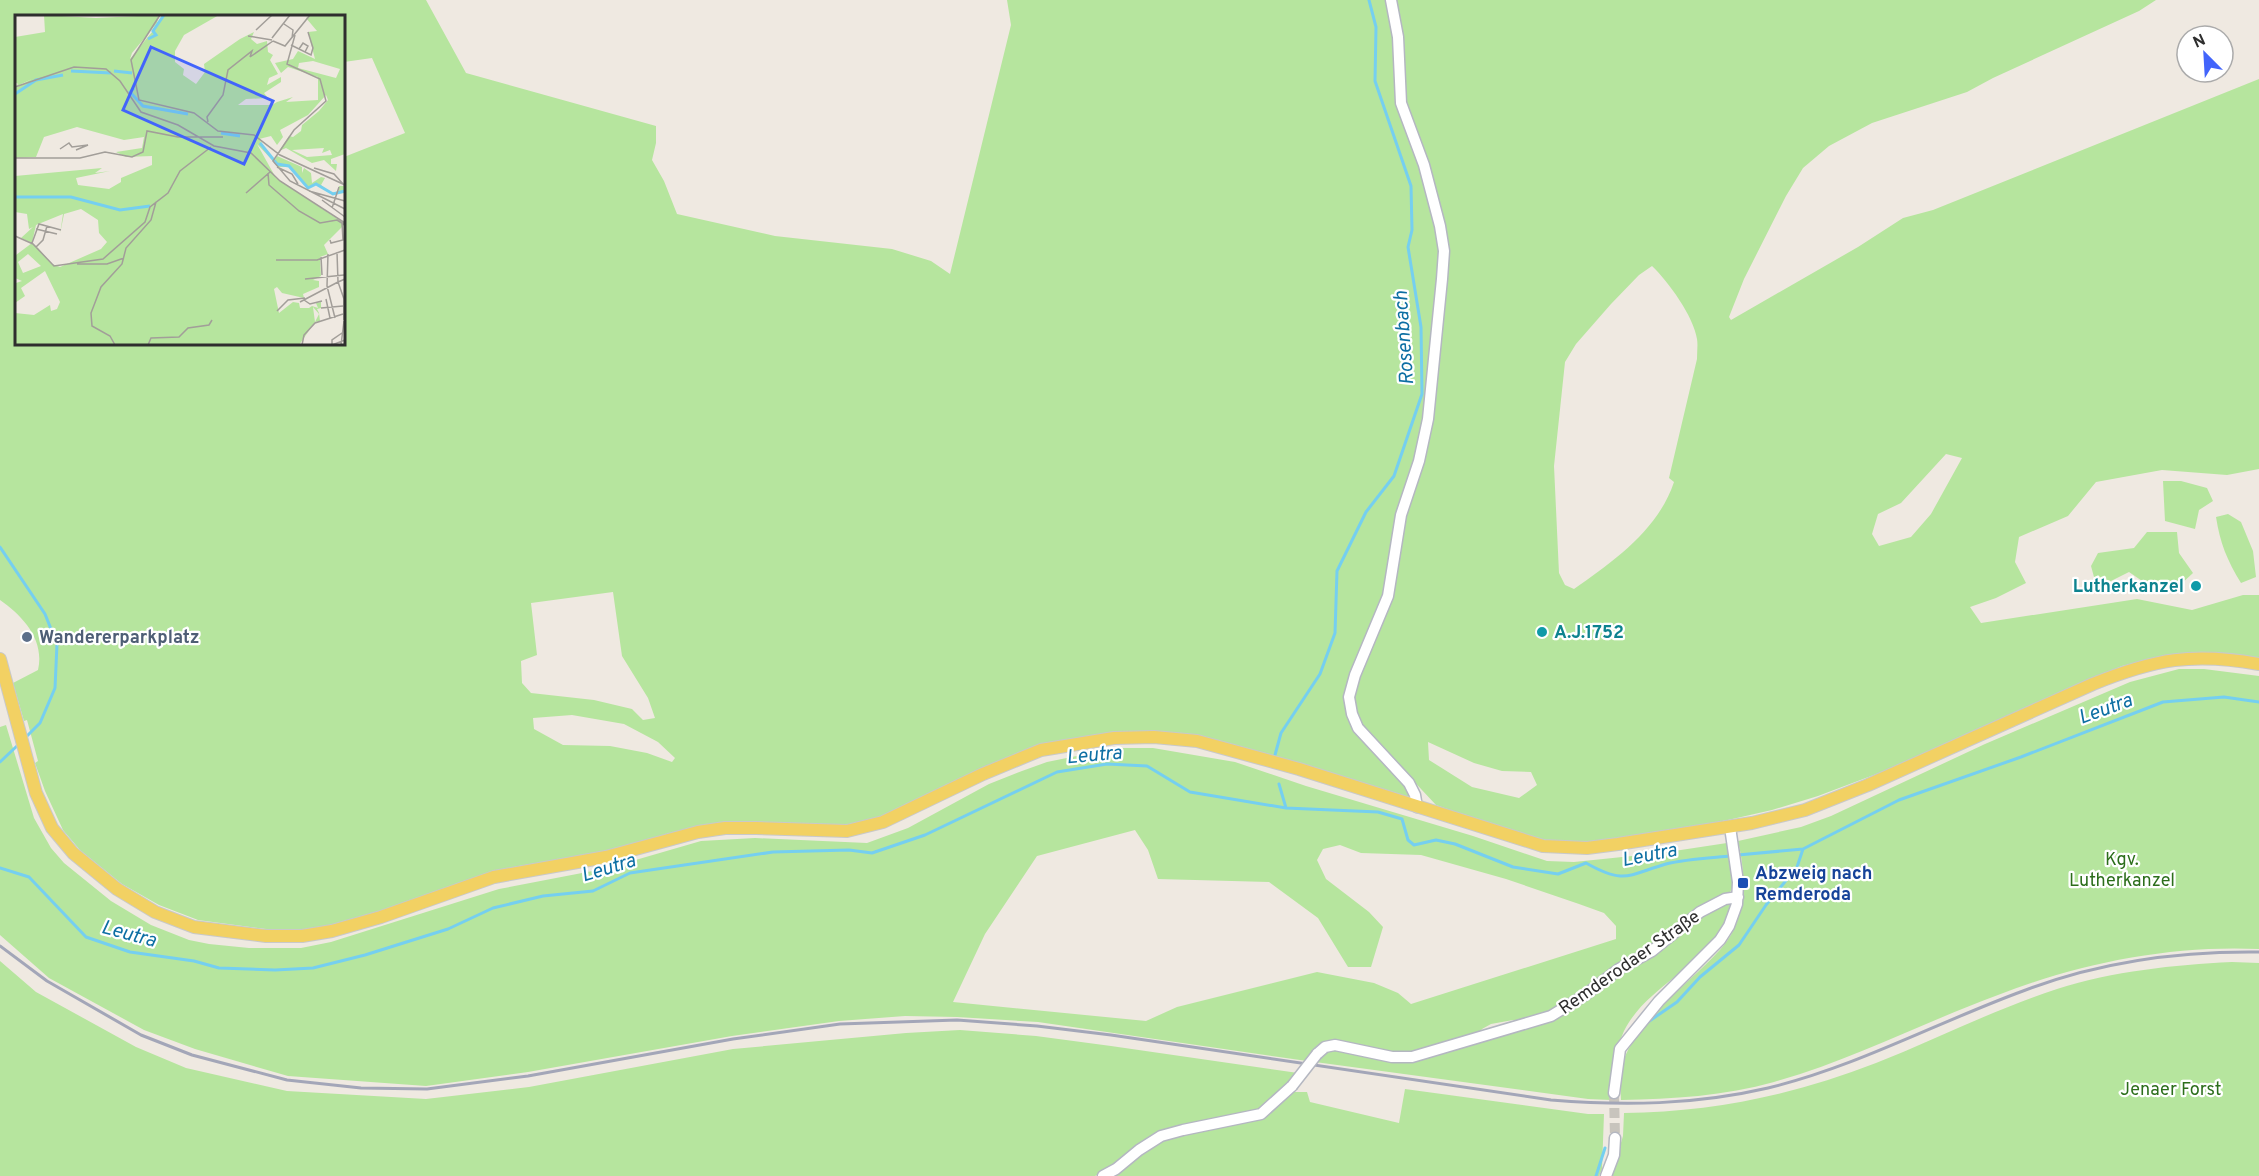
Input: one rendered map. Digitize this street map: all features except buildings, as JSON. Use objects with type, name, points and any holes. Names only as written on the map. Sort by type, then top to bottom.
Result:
[{"type":"main road","points":[[0,658],[36,793],[52,828],[73,853],[117,889],[155,912],[184,923],[266,936],[302,936],[332,931],[381,918],[494,877],[606,857],[698,832],[725,828],[848,831],[861,829],[903,813],[1041,750],[1114,738],[1154,737],[1197,741],[1299,769],[1523,842],[1565,848],[1618,844],[1777,818],[1830,800],[2125,671],[2155,662],[2195,657],[2232,659],[2259,664]]},
{"type":"street","points":[[1391,0],[1398,37],[1401,103],[1424,165],[1444,251],[1428,419],[1419,461],[1401,516],[1388,596],[1355,675],[1349,697],[1352,714],[1358,728],[1409,783],[1415,795],[1417,807]]},
{"type":"street","points":[[1614,1093],[1620,1049],[1659,1001],[1720,940],[1733,916],[1738,897],[1738,873],[1730,827]]},
{"type":"street","name":"Remderodaer Straße","points":[[1102,1176],[1116,1169],[1161,1136],[1261,1114],[1292,1086],[1325,1047],[1335,1045],[1392,1057],[1412,1057],[1541,1020],[1571,1004],[1619,969],[1652,951],[1700,912],[1725,899],[1738,897]]},
{"type":"street","points":[[1606,1176],[1614,1155],[1615,1138]]},
{"type":"green space","points":[[0,0],[426,0],[466,73],[656,126],[656,143],[652,160],[664,181],[677,214],[775,236],[892,249],[931,261],[950,274],[1011,25],[1007,0],[2156,0],[2139,11],[1967,92],[1872,123],[1829,146],[1803,168],[1786,196],[1744,279],[1729,317],[1731,320],[1858,247],[1903,218],[1933,210],[2259,79],[2259,469],[2227,475],[2162,470],[2096,482],[2068,516],[2019,537],[2015,562],[2026,583],[1996,598],[1970,607],[1981,623],[2137,599],[2192,610],[2243,595],[2259,595],[2259,660],[2148,660],[2122,666],[1879,773],[1818,796],[1772,810],[1647,835],[1583,842],[1554,841],[1524,837],[1436,805],[1407,774],[1360,737],[1401,781],[1412,797],[1410,799],[1199,739],[1081,738],[891,813],[848,827],[697,828],[604,853],[492,872],[332,926],[301,930],[266,929],[198,920],[159,905],[122,884],[80,850],[63,830],[35,763],[38,761],[27,720],[24,721],[13,683],[38,670],[39,659],[35,639],[17,613],[0,600]],"holes":[[[1652,266],[1686,310],[1697,339],[1697,359],[1669,478],[1674,482],[1667,499],[1646,530],[1619,555],[1574,589],[1565,585],[1559,573],[1554,466],[1565,362],[1576,344],[1639,275]],[[1946,454],[1962,458],[1931,514],[1911,537],[1879,546],[1872,534],[1878,514],[1901,503]],[[613,592],[622,656],[648,698],[655,718],[643,720],[632,709],[594,700],[531,693],[522,683],[521,661],[537,655],[531,603]],[[572,715],[624,724],[658,742],[675,758],[672,762],[647,753],[610,746],[563,745],[534,729],[533,718]],[[1428,742],[1474,763],[1502,771],[1531,772],[1537,785],[1519,798],[1472,787],[1429,760]]]},
{"type":"green space","points":[[2163,481],[2181,481],[2207,488],[2213,501],[2199,510],[2195,529],[2165,521]]},
{"type":"green space","points":[[2228,514],[2241,522],[2253,551],[2256,577],[2241,583],[2225,551],[2216,517]]},
{"type":"green space","points":[[2147,532],[2177,532],[2179,553],[2193,573],[2180,585],[2148,585],[2129,572],[2097,588],[2091,566],[2098,553],[2134,548]]},
{"type":"green space","name":"Kgv. Lutherkanzel","points":[[2179,669],[2204,669],[2259,676],[2259,949],[2159,953],[2093,965],[1998,995],[1831,1063],[1774,1082],[1737,1091],[1698,1096],[1621,1100],[1623,1062],[1635,1038],[1663,1005],[1720,950],[1738,920],[1743,887],[1738,841],[1801,827],[1831,816],[1985,744],[2130,682]]},
{"type":"green space","points":[[6,725],[34,818],[51,848],[64,863],[111,901],[151,925],[189,940],[249,948],[301,948],[331,942],[499,889],[608,868],[701,841],[755,838],[867,843],[908,828],[989,784],[1022,771],[1047,762],[1116,748],[1153,748],[1235,762],[1547,861],[1574,862],[1727,843],[1734,877],[1728,895],[1560,1009],[1525,1022],[1513,1020],[1491,1024],[1482,1029],[1478,1035],[1412,1056],[1342,1043],[1307,1061],[1038,1022],[905,1016],[839,1021],[732,1036],[528,1072],[426,1086],[288,1076],[195,1049],[144,1030],[49,978],[0,935],[0,727]],"holes":[[[1135,830],[1148,850],[1158,879],[1269,882],[1318,918],[1348,967],[1371,967],[1383,927],[1369,912],[1326,879],[1317,860],[1323,849],[1340,845],[1361,853],[1421,855],[1506,879],[1604,913],[1616,926],[1616,939],[1411,1004],[1398,993],[1374,983],[1317,972],[1177,1007],[1146,1021],[953,1002],[985,934],[1037,856]]]},
{"type":"green space","points":[[1731,903],[1732,906],[1719,936],[1696,960],[1643,1004],[1624,1031],[1616,1056],[1611,1100],[1588,1099],[1315,1062],[1331,1048],[1391,1059],[1542,1021],[1716,905]]},
{"type":"green space","points":[[0,961],[36,992],[136,1047],[186,1068],[287,1091],[426,1099],[529,1087],[733,1049],[960,1030],[1036,1036],[1298,1073],[1259,1111],[1183,1127],[1095,1176],[0,1176]]},
{"type":"green space","name":"Jenaer Forst","points":[[2232,962],[2259,963],[2259,1176],[1611,1176],[1623,1136],[1624,1113],[1721,1105],[1783,1093],[1876,1063],[2057,989],[2144,970]]},
{"type":"green space","points":[[1405,1089],[1588,1114],[1604,1114],[1602,1169],[1599,1176],[1109,1176],[1163,1139],[1251,1120],[1291,1092],[1307,1092],[1310,1102],[1399,1123]]},
{"type":"waterway","name":"Rosenbach","points":[[1275,755],[1281,733],[1320,674],[1335,633],[1337,571],[1366,512],[1394,476],[1422,394],[1421,327],[1408,247],[1412,230],[1411,186],[1375,81],[1376,27],[1369,0]]},
{"type":"waterway","name":"Leutra","points":[[0,547],[45,614],[57,644],[55,688],[40,723],[25,738]]},
{"type":"waterway","name":"Leutra","points":[[1738,855],[1803,849],[1899,800],[2021,757],[2163,702],[2224,697],[2259,702]]},
{"type":"waterway","name":"Leutra","points":[[0,762],[18,745]]},
{"type":"waterway","name":"Leutra","points":[[0,868],[29,877],[86,937],[130,952],[194,961],[219,968],[275,970],[313,968],[365,955],[448,929],[493,908],[543,896],[593,891],[630,873],[773,852],[849,850],[872,853],[925,835],[1057,772],[1107,764],[1147,766],[1190,792],[1286,808],[1378,812],[1402,819],[1408,840],[1414,845],[1436,840],[1455,844],[1513,867],[1558,874],[1586,863],[1610,874],[1626,876],[1674,862],[1731,856]]},
{"type":"waterway","name":"Rosenbach","points":[[1279,784],[1286,808]]},
{"type":"waterway","points":[[1648,1022],[1677,1002],[1700,977],[1739,945],[1766,905],[1797,867],[1803,849]]},
{"type":"waterway","points":[[1596,1176],[1605,1148]]},
{"type":"tunnel","points":[[1614,1093],[1615,1138]]},
{"type":"railway","points":[[0,946],[47,981],[141,1035],[192,1055],[287,1080],[361,1088],[427,1089],[528,1076],[733,1039],[840,1024],[957,1020],[1111,1035],[1551,1100],[1605,1103],[1687,1101],[1768,1088],[1865,1056],[1991,1003],[2051,981],[2139,960],[2169,956],[2259,952]]},
{"type":"place","name":"Lutherkanzel","points":[[2196,586]]},
{"type":"place","name":"A.J.1752","points":[[1542,632]]},
{"type":"place","name":"Wandererparkplatz","points":[[27,637]]},
{"type":"place","name":"Abzweig nach Remderoda","points":[[1743,883]]}]
